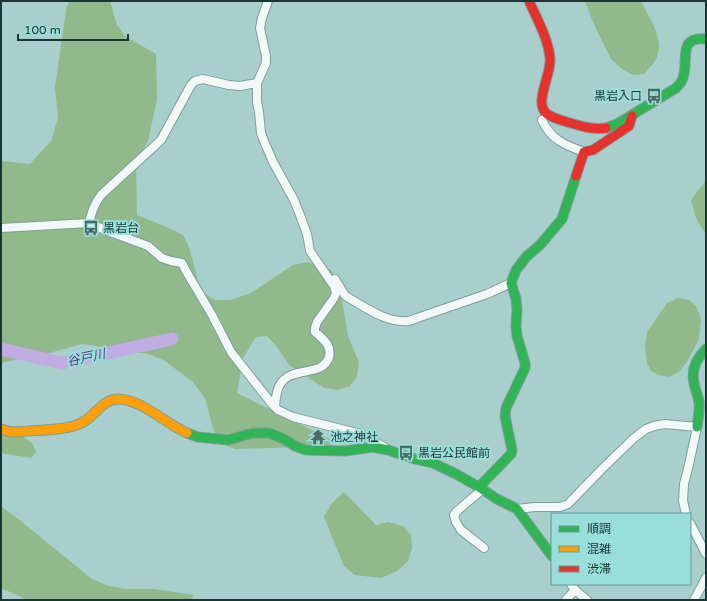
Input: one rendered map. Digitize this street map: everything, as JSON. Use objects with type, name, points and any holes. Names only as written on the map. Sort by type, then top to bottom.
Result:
[{"type":"street","points":[[268,1],[260,28],[266,63],[257,83],[257,102],[261,133],[273,162],[294,200],[307,234],[310,251],[334,286],[336,293],[317,322],[315,328],[315,332],[329,347],[330,351],[328,360],[317,369],[295,373],[285,379],[277,391],[275,406]]},
{"type":"street","points":[[529,1],[546,42],[550,57],[550,71],[542,100],[545,112],[552,117],[596,129],[611,127],[632,116],[676,88],[681,82],[684,74],[685,53],[688,44],[694,39],[701,38],[706,40]]},
{"type":"street","points":[[89,223],[92,211],[101,195],[161,140],[191,85],[195,81],[203,79],[240,86],[257,83]]},
{"type":"street","points":[[542,120],[546,129],[565,145],[584,152],[593,150],[629,126],[632,116]]},
{"type":"street","points":[[484,548],[460,530],[454,516],[511,454],[512,450],[505,416],[506,408],[525,368],[525,363],[517,336],[516,299],[511,283],[516,270],[527,256],[540,245],[562,219],[584,152]]},
{"type":"street","points":[[1,228],[89,223],[148,246],[162,258],[182,263],[212,314],[231,352],[269,402],[278,410],[297,419],[361,434],[388,450]]},
{"type":"street","points":[[322,269],[326,267],[347,297],[384,317],[409,321],[487,294],[511,283]]},
{"type":"street","points":[[686,513],[683,501],[684,484],[697,427],[699,405],[693,372],[700,354],[706,348]]},
{"type":"street","points":[[1,429],[13,432],[47,430],[75,426],[84,422],[110,400],[118,399],[134,402],[178,429],[198,437],[228,440],[253,433],[269,433],[284,438],[295,446],[306,450],[345,451],[373,447],[388,450],[433,463],[456,474],[497,499],[517,509],[551,555]]},
{"type":"street","points":[[517,509],[560,507],[568,504],[634,438],[646,429],[665,424],[697,427]]},
{"type":"street","points":[[691,525],[706,554]]},
{"type":"street","points":[[694,600],[706,578]]},
{"type":"street","points":[[566,600],[573,587],[586,600]]},
{"type":"green space","points":[[69,1],[110,1],[117,25],[125,36],[156,54],[157,100],[148,141],[136,163],[137,215],[183,235],[189,247],[198,281],[205,294],[215,300],[230,300],[251,293],[293,265],[308,262],[331,270],[338,283],[348,336],[359,362],[357,376],[350,386],[338,390],[324,388],[289,365],[278,348],[267,336],[256,337],[243,358],[237,393],[332,440],[330,446],[235,449],[219,443],[212,425],[205,398],[193,382],[165,361],[149,354],[82,344],[42,355],[4,362],[1,365],[1,161],[30,164],[51,141],[58,118],[55,87],[66,10]]},
{"type":"green space","points":[[585,1],[641,1],[655,29],[659,44],[659,52],[656,59],[644,74],[633,75],[622,69],[611,59],[592,20]]},
{"type":"green space","points":[[706,180],[706,235],[696,218],[691,200]]},
{"type":"green space","points":[[678,298],[689,300],[696,306],[701,319],[699,339],[688,360],[679,372],[669,377],[659,375],[651,371],[647,363],[645,346],[647,332],[667,303]]},
{"type":"green space","points":[[1,423],[32,443],[36,452],[31,458],[1,453]]},
{"type":"green space","points":[[344,492],[376,525],[388,522],[403,526],[411,535],[412,548],[408,561],[397,571],[381,578],[355,575],[344,566],[324,517],[332,503]]},
{"type":"green space","points":[[1,506],[92,579],[109,586],[124,589],[154,589],[194,595],[190,600],[26,600],[1,588]]},
{"type":"waterway","name":"谷戸川","points":[[1,349],[62,363],[172,339]]},
{"type":"traffic: fast","points":[[606,128],[617,124],[676,88],[681,82],[685,71],[686,51],[688,45],[691,41],[706,39]]},
{"type":"traffic: fast","points":[[479,487],[511,454],[512,450],[505,416],[506,408],[525,368],[525,363],[517,336],[516,299],[511,283],[516,270],[527,256],[540,245],[562,219],[576,176]]},
{"type":"traffic: fast","points":[[697,427],[699,399],[694,386],[693,373],[697,360],[706,349]]},
{"type":"traffic: fast","points":[[187,433],[198,437],[228,440],[253,433],[269,433],[306,450],[345,451],[373,447],[433,463],[456,474],[497,499],[517,509],[551,555]]},
{"type":"traffic: slow","points":[[1,429],[15,432],[71,427],[78,425],[87,419],[108,402],[118,399],[136,403],[187,433]]},
{"type":"traffic: jam","points":[[529,1],[545,36],[550,58],[550,65],[542,96],[543,109],[547,114],[554,118],[577,125],[606,128]]},
{"type":"traffic: jam","points":[[576,176],[584,152],[593,150],[629,126],[632,116]]},
{"type":"place","name":"黒岩入口","points":[[654,96]]},
{"type":"place","name":"黒岩台","points":[[91,228]]},
{"type":"place","name":"池之神社","points":[[318,437]]},
{"type":"place","name":"黒岩公民館前","points":[[406,453]]}]
